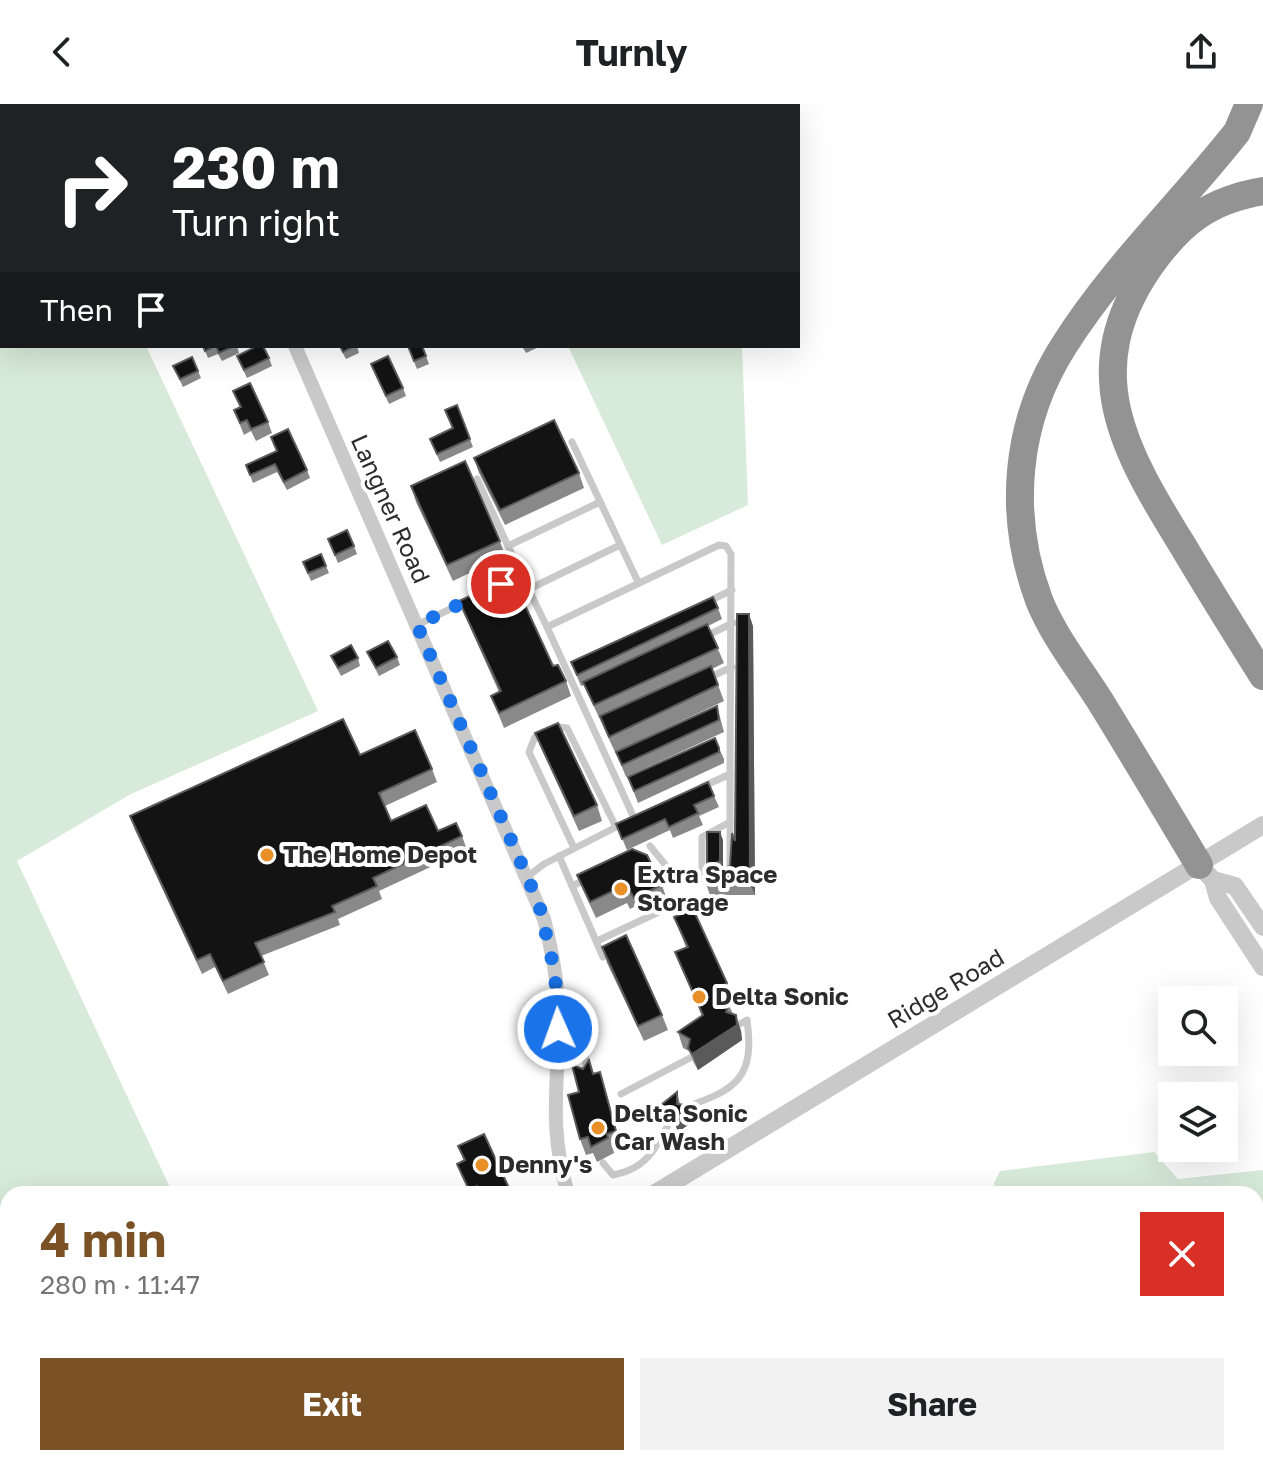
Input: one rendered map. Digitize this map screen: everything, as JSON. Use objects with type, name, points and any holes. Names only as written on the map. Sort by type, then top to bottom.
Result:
[{"type":"highway","points":[[1206,873],[1040,603],[1020,525],[1020,479],[1031,413],[1044,379],[1064,345],[1087,312],[1237,132],[1249,104]]},
{"type":"highway","points":[[1263,191],[1204,209],[1157,257],[1135,288],[1117,332],[1114,401],[1123,440],[1143,483],[1263,676]]},
{"type":"street","name":"Langner Road","points":[[296,348],[544,919],[556,982],[558,1023],[553,1119],[566,1186]]},
{"type":"street","name":"Ridge Road","points":[[667,1186],[955,1012],[1206,873],[1263,825]]},
{"type":"street","points":[[1206,873],[1235,886],[1263,927]]},
{"type":"street","points":[[1206,873],[1218,898],[1263,967]]},
{"type":"lane","points":[[572,442],[638,582]]},
{"type":"lane","points":[[477,479],[634,818]]},
{"type":"lane","points":[[508,546],[600,502]]},
{"type":"lane","points":[[529,589],[620,545]]},
{"type":"lane","points":[[547,627],[719,545],[726,546],[731,554],[733,623],[728,874],[702,878],[672,877],[650,846]]},
{"type":"lane","points":[[497,586],[521,574]]},
{"type":"lane","points":[[690,610],[732,590]]},
{"type":"lane","points":[[417,625],[473,598]]},
{"type":"lane","points":[[691,643],[733,623]]},
{"type":"lane","points":[[566,667],[579,661]]},
{"type":"lane","points":[[704,680],[732,667]]},
{"type":"lane","points":[[578,695],[592,689]]},
{"type":"lane","points":[[717,712],[731,706]]},
{"type":"lane","points":[[594,730],[608,724]]},
{"type":"lane","points":[[574,848],[529,752],[535,737],[559,727],[567,728],[616,827]]},
{"type":"lane","points":[[717,743],[730,737]]},
{"type":"lane","points":[[609,762],[623,756]]},
{"type":"lane","points":[[689,793],[730,774]]},
{"type":"lane","points":[[620,787],[634,781]]},
{"type":"lane","points":[[527,877],[559,856],[648,812]]},
{"type":"lane","points":[[702,878],[702,837],[730,822]]},
{"type":"lane","points":[[559,856],[603,957]]},
{"type":"lane","points":[[572,886],[600,873]]},
{"type":"lane","points":[[597,941],[678,903]]},
{"type":"lane","points":[[685,1107],[715,1097],[746,1070],[751,1045],[747,1020],[738,1025]]},
{"type":"lane","points":[[584,1024],[587,1078]]},
{"type":"lane","points":[[621,1094],[690,1058]]},
{"type":"lane","points":[[603,1163],[613,1175],[640,1165],[652,1156],[670,1121]]},
{"type":"green space","points":[[0,348],[147,348],[318,711],[131,794],[17,861],[169,1186],[0,1186]]},
{"type":"green space","points":[[569,348],[742,348],[748,505],[662,545]]},
{"type":"green space","points":[[1154,1152],[1158,1162],[1163,1162],[1178,1179],[1263,1170],[1263,1186],[994,1186],[1000,1171]]},
{"type":"building","points":[[253,348],[264,348],[269,358],[244,370],[237,356]]},
{"type":"building","points":[[409,348],[423,348],[426,356],[414,361]]},
{"type":"building","points":[[388,356],[403,388],[386,396],[371,364]]},
{"type":"building","points":[[192,357],[198,371],[180,379],[173,366]]},
{"type":"building","points":[[250,383],[268,422],[251,429],[247,420],[240,423],[234,410],[241,407],[233,391]]},
{"type":"building","points":[[457,405],[470,439],[437,454],[430,439],[453,428],[445,410]]},
{"type":"building","points":[[554,420],[579,473],[500,510],[474,458]]},
{"type":"building","points":[[288,429],[307,470],[284,482],[275,464],[250,475],[246,465],[277,451],[271,437]]},
{"type":"building","points":[[465,461],[500,541],[447,565],[411,486]]},
{"type":"building","points":[[347,530],[354,546],[335,555],[328,539]]},
{"type":"building","points":[[321,554],[326,566],[308,573],[303,562]]},
{"type":"building","points":[[512,577],[553,666],[558,665],[566,681],[499,713],[491,696],[501,691],[459,601]]},
{"type":"building","points":[[713,597],[718,608],[577,675],[571,662]]},
{"type":"building","points":[[737,614],[749,614],[750,883],[706,884],[706,873],[730,866],[732,833],[735,841]]},
{"type":"building","points":[[707,624],[718,648],[594,705],[583,682]]},
{"type":"building","points":[[388,641],[397,657],[376,668],[367,652]]},
{"type":"building","points":[[351,645],[358,658],[338,668],[331,656]]},
{"type":"building","points":[[711,666],[718,685],[609,737],[600,716]]},
{"type":"building","points":[[717,706],[719,720],[622,765],[616,752]]},
{"type":"building","name":"The Home Depot","points":[[343,719],[360,755],[415,730],[432,769],[379,793],[391,821],[426,805],[438,831],[456,823],[462,836],[373,878],[377,886],[332,906],[335,912],[255,943],[264,962],[223,981],[210,954],[197,960],[130,816]]},
{"type":"building","points":[[558,723],[597,805],[574,816],[535,733]]},
{"type":"building","points":[[715,738],[719,752],[634,791],[628,777]]},
{"type":"building","points":[[708,782],[714,796],[694,805],[698,813],[669,827],[665,819],[622,839],[616,824]]},
{"type":"building","points":[[707,832],[720,832],[720,861],[716,863],[707,863]]},
{"type":"building","points":[[632,849],[647,855],[652,865],[645,868],[653,868],[662,885],[634,898],[630,891],[624,894],[621,887],[590,902],[577,875]]},
{"type":"building","points":[[693,909],[727,983],[720,987],[729,1004],[726,1012],[736,1015],[737,1025],[692,1054],[688,1048],[690,1039],[678,1032],[703,1015],[675,952],[688,947],[674,917]]},
{"type":"building","points":[[626,935],[662,1015],[638,1026],[602,947]]},
{"type":"building","name":"Delta Sonic Car Wash","points":[[589,1060],[593,1074],[600,1072],[616,1131],[591,1147],[588,1137],[580,1139],[568,1095],[579,1092],[572,1065],[583,1069]]},
{"type":"building","points":[[677,1092],[677,1104],[686,1105],[692,1113],[675,1124],[672,1109],[661,1105]]},
{"type":"building","name":"Denny's","points":[[484,1134],[508,1186],[467,1186],[457,1164],[465,1160],[458,1146]]},
{"type":"place","name":"The Home Depot","points":[[267,855]]},
{"type":"place","name":"Extra Space Storage","points":[[621,889]]},
{"type":"place","name":"Delta Sonic","points":[[699,997]]},
{"type":"place","name":"Delta Sonic Car Wash","points":[[598,1128]]},
{"type":"place","name":"Denny's","points":[[482,1165]]},
{"type":"route","points":[[501,584],[417,625],[539,904],[555,973],[558,1029]]}]
